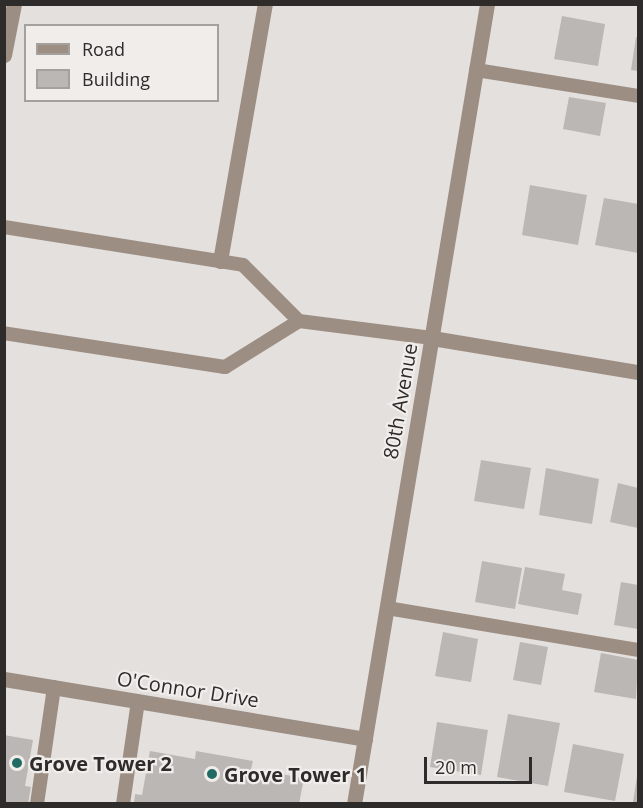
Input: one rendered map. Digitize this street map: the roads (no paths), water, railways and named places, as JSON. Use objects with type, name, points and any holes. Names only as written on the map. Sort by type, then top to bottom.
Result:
[{"type":"street","points":[[4,55],[14,4]]},
{"type":"street","points":[[220,261],[265,4]]},
{"type":"street","name":"80th Avenue","points":[[354,804],[487,4]]},
{"type":"street","points":[[432,338],[639,372]]},
{"type":"street","name":"O'Connor Drive","points":[[4,679],[365,739]]},
{"type":"lane","points":[[476,70],[639,96]]},
{"type":"lane","points":[[4,227],[243,265],[299,321],[432,338]]},
{"type":"lane","points":[[4,333],[225,368],[299,321]]},
{"type":"lane","points":[[387,608],[639,650]]},
{"type":"lane","points":[[37,804],[54,687]]},
{"type":"lane","points":[[123,804],[138,701]]},
{"type":"place","name":"Grove Tower 2","points":[[17,763]]},
{"type":"place","name":"Grove Tower 1","points":[[212,774]]}]
